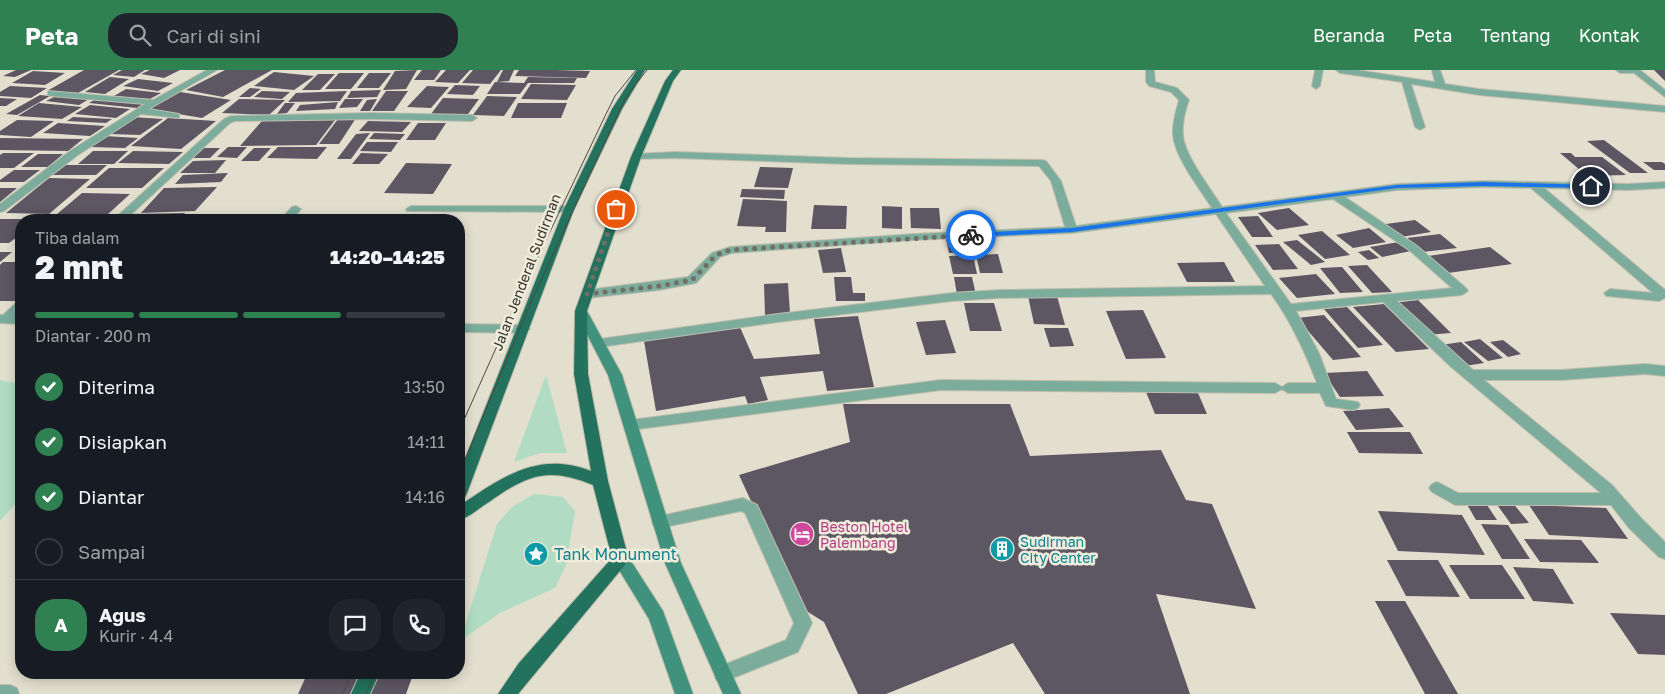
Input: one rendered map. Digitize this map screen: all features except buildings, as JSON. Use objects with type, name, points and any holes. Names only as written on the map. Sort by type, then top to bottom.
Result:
[{"type":"highway","name":"Jalan Jenderal Sudirman","points":[[465,479],[569,209],[617,109],[641,70]]},
{"type":"highway","points":[[507,694],[526,669],[621,560],[600,481],[581,374],[581,312],[636,156],[669,81],[677,70]]},
{"type":"highway","points":[[465,510],[519,475],[543,470],[568,469],[600,481]]},
{"type":"highway","points":[[360,694],[368,679]]},
{"type":"main road","points":[[581,312],[600,343],[615,374],[674,564],[732,694]]},
{"type":"main road","points":[[621,560],[656,616],[684,694]]},
{"type":"street","points":[[0,209],[74,153],[152,102],[213,70]]},
{"type":"street","points":[[1150,70],[1150,82],[1174,90],[1184,100],[1180,112],[1178,139],[1187,160],[1219,211],[1288,308],[1312,353],[1331,403],[1353,405]]},
{"type":"street","points":[[1316,86],[1319,70]]},
{"type":"street","points":[[1340,70],[1531,98],[1665,109]]},
{"type":"street","points":[[1436,70],[1441,86]]},
{"type":"street","points":[[1620,70],[1636,71],[1664,93]]},
{"type":"street","points":[[1406,81],[1420,126]]},
{"type":"street","points":[[51,93],[152,102]]},
{"type":"street","points":[[139,111],[176,116]]},
{"type":"street","points":[[125,214],[213,133],[227,121],[234,118],[370,116],[472,118]]},
{"type":"street","points":[[636,156],[675,155],[1042,163],[1056,182],[1072,230]]},
{"type":"street","points":[[587,294],[659,286],[692,280],[716,255],[730,250],[914,237],[1072,230],[1335,195],[1426,185],[1665,185]]},
{"type":"street","points":[[1535,186],[1662,294],[1659,297],[1610,294]]},
{"type":"street","points":[[1288,308],[1462,291],[1413,248],[1335,195]]},
{"type":"street","points":[[291,214],[296,209]]},
{"type":"street","points":[[411,209],[569,209]]},
{"type":"street","points":[[600,343],[778,318],[952,297],[999,294],[1274,290]]},
{"type":"street","points":[[1387,299],[1470,376],[1606,489],[1635,523],[1665,552]]},
{"type":"street","points":[[3,319],[15,310]]},
{"type":"street","points":[[465,328],[524,329]]},
{"type":"street","points":[[1470,376],[1561,375],[1645,369],[1665,371]]},
{"type":"street","points":[[631,425],[941,386],[1325,388]]},
{"type":"street","points":[[1437,488],[1455,499],[1615,499]]},
{"type":"street","points":[[660,522],[743,504],[752,509],[803,623],[792,646],[723,674]]},
{"type":"street","points":[[0,694],[10,694]]},
{"type":"green space","points":[[546,375],[567,453],[540,453],[514,462]]},
{"type":"green space","points":[[0,380],[15,383],[15,505],[0,521]]},
{"type":"green space","points":[[534,494],[563,497],[575,511],[566,565],[555,588],[500,613],[465,638],[465,625],[497,524],[512,507]]},
{"type":"tram line","points":[[465,418],[517,301],[606,114],[615,96],[636,70]]},
{"type":"tram line","points":[[465,460],[531,302],[618,114],[626,97],[647,70]]},
{"type":"tram line","points":[[343,694],[349,679]]},
{"type":"tram line","points":[[366,694],[372,679]]},
{"type":"way so far","points":[[616,209],[587,294],[614,292],[692,280],[716,255],[730,250],[914,237],[971,235]]},
{"type":"place","name":"Beston Hotel Palembang","points":[[802,534]]},
{"type":"place","name":"Sudirman City Center","points":[[1002,549]]},
{"type":"place","name":"Tank Monument","points":[[536,554]]},
{"type":"route","points":[[971,235],[1072,230],[1127,224],[1397,186],[1484,184],[1591,186]]}]
